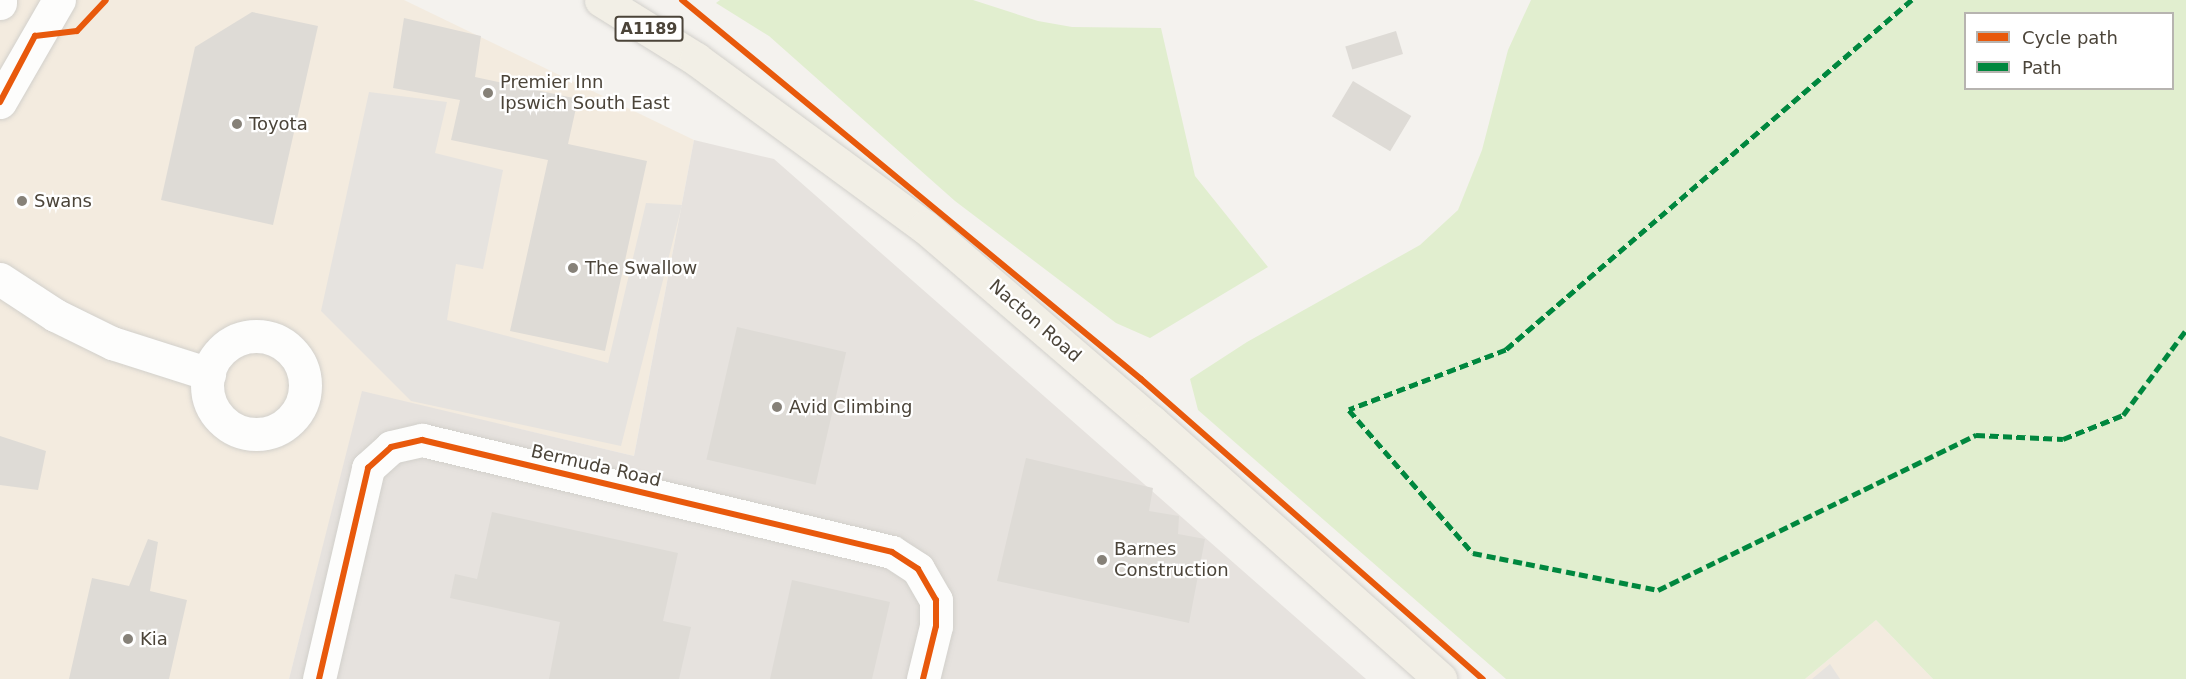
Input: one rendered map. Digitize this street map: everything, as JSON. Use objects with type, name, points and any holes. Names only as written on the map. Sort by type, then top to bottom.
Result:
[{"type":"main road","name":"Nacton Road","points":[[601,0],[696,59],[925,227],[1117,392],[1440,679]]},
{"type":"street","points":[[0,102],[59,0]]},
{"type":"street","points":[[1,277],[56,315],[112,343],[209,374]]},
{"type":"street","name":"Bermuda Road","points":[[319,679],[368,468],[391,447],[422,440],[892,552],[918,569],[936,600],[936,626],[923,679]]},
{"type":"shaded area","points":[[0,0],[404,0],[694,140],[634,456],[363,392],[289,679],[0,679]]},
{"type":"shaded area","points":[[369,92],[447,102],[435,153],[503,170],[483,269],[456,264],[447,320],[608,363],[646,203],[682,205],[621,446],[411,401],[321,311]]},
{"type":"shaded area","points":[[694,140],[774,159],[1366,679],[289,679],[362,391],[634,456]]},
{"type":"shaded area","points":[[1876,620],[1933,679],[1805,679]]},
{"type":"shaded area","points":[[1830,664],[1840,679],[1812,679]]},
{"type":"green space","points":[[720,0],[973,0],[1038,21],[1072,27],[1161,28],[1195,176],[1268,267],[1150,338],[1116,323],[955,201],[769,36],[716,3]]},
{"type":"green space","points":[[1531,0],[2186,0],[2186,679],[1933,679],[1876,620],[1805,679],[1506,679],[1198,410],[1190,379],[1247,342],[1420,245],[1458,210],[1482,150],[1508,50]]},
{"type":"building","name":"Toyota","points":[[252,12],[318,26],[273,225],[161,200],[195,47]]},
{"type":"building","points":[[404,18],[481,36],[475,77],[578,99],[568,144],[647,161],[605,351],[510,331],[548,160],[451,140],[460,100],[393,88]]},
{"type":"building","points":[[1396,31],[1403,54],[1352,69],[1345,46]]},
{"type":"building","points":[[1353,81],[1411,116],[1390,151],[1332,116]]},
{"type":"building","name":"Avid Climbing","points":[[737,327],[846,352],[816,485],[706,460]]},
{"type":"building","points":[[0,436],[46,451],[38,490],[0,485]]},
{"type":"building","name":"Barnes Construction","points":[[1026,458],[1153,488],[1149,511],[1179,516],[1178,534],[1205,539],[1189,623],[997,581]]},
{"type":"building","points":[[492,512],[678,553],[663,621],[691,627],[679,679],[549,679],[560,622],[450,598],[455,574],[477,579]]},
{"type":"building","name":"Kia","points":[[148,539],[158,542],[150,591],[187,600],[169,679],[69,679],[92,578],[129,586]]},
{"type":"building","points":[[792,580],[890,602],[872,679],[770,679]]},
{"type":"marked path","points":[[1912,0],[1506,350],[1349,410],[1473,553],[1658,590],[1976,435],[2063,439],[2123,415],[2186,330]]},
{"type":"cycle path","points":[[0,102],[35,36],[77,31],[106,0]]},
{"type":"cycle path","points":[[682,0],[1141,379],[1483,679]]},
{"type":"cycle path","points":[[319,679],[368,468],[391,447],[422,440],[892,552],[918,569],[936,600],[936,626],[923,679]]},
{"type":"place","name":"Premier Inn Ipswich South East","points":[[488,93]]},
{"type":"place","name":"Toyota","points":[[237,124]]},
{"type":"place","name":"Swans","points":[[22,201]]},
{"type":"place","name":"The Swallow","points":[[573,268]]},
{"type":"place","name":"Avid Climbing","points":[[777,407]]},
{"type":"place","name":"Barnes Construction","points":[[1102,560]]},
{"type":"place","name":"Kia","points":[[128,639]]}]
